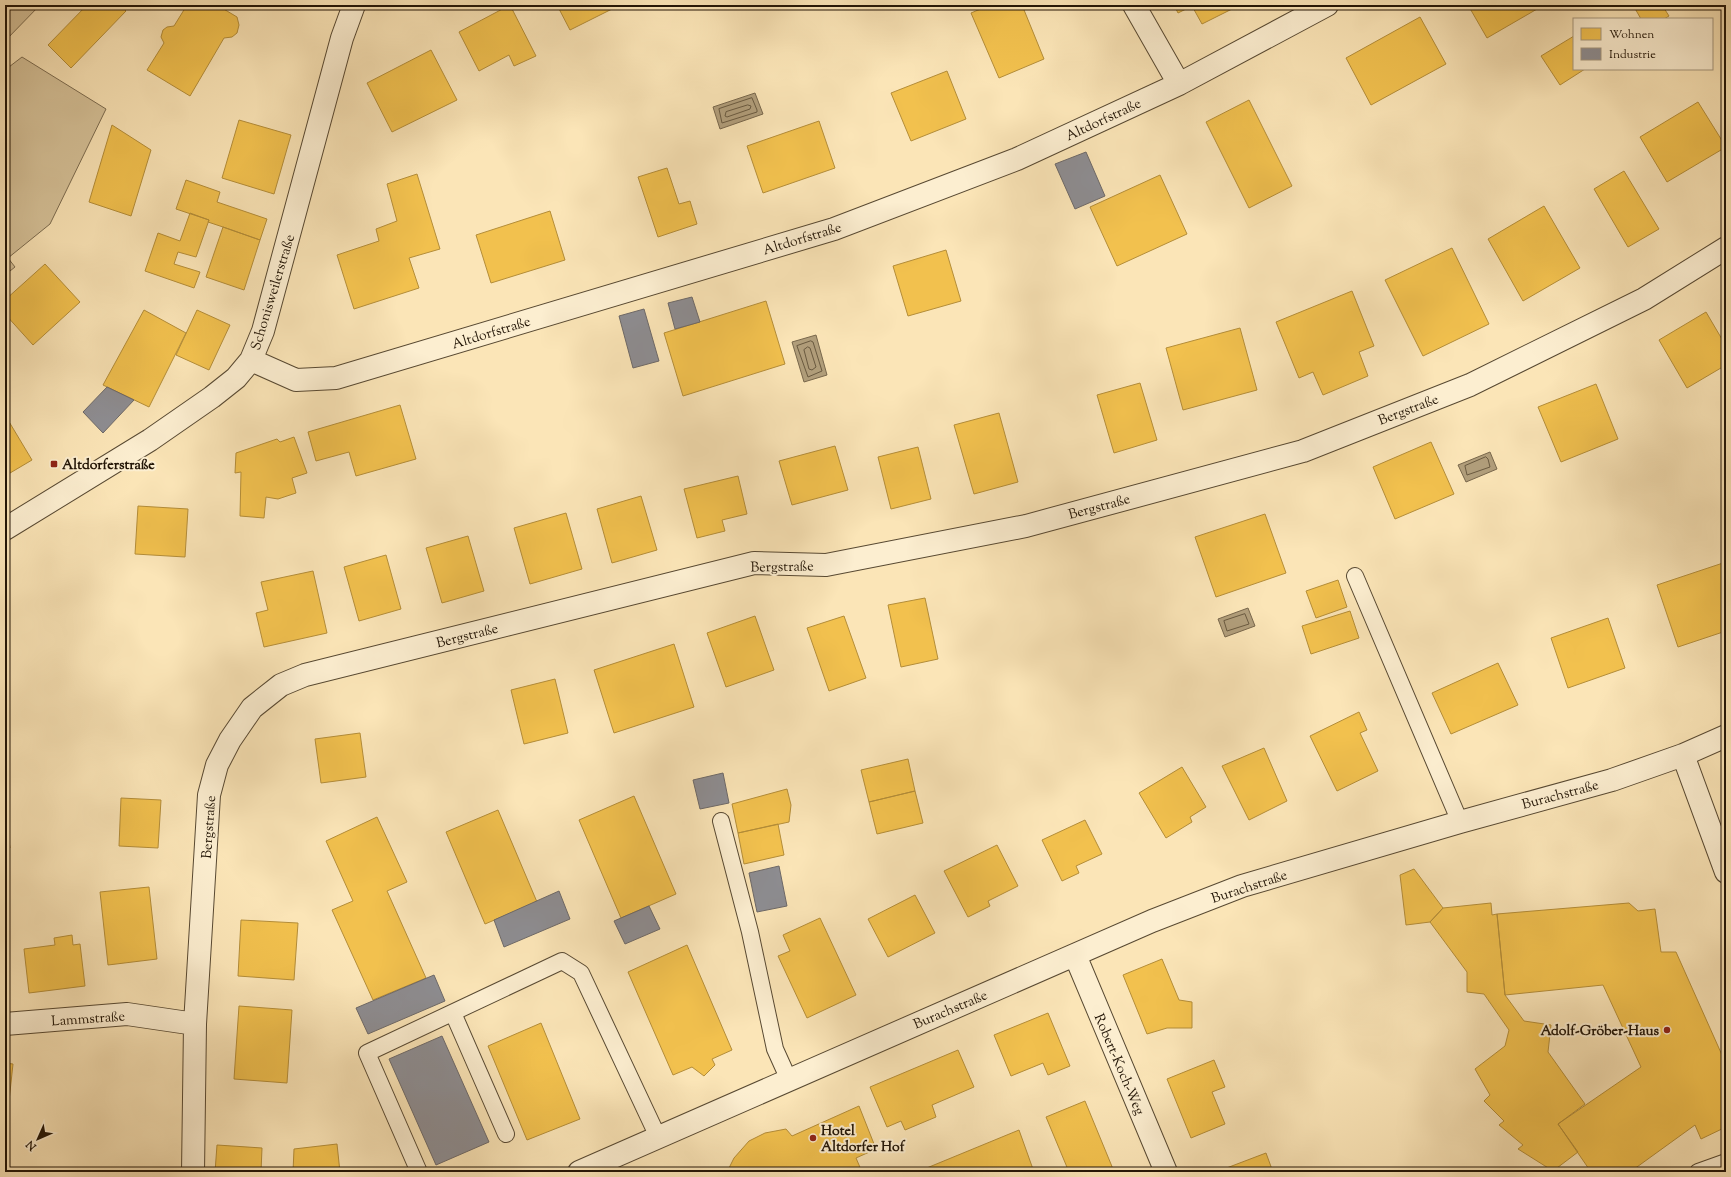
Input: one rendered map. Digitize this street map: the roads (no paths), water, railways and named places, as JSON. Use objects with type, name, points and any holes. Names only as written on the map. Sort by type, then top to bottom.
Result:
[{"type":"street","name":"Schonisweilerstraße","points":[[5,529],[150,440],[194,410],[236,378],[251,360],[263,331],[342,38],[354,5]]},
{"type":"street","points":[[1134,5],[1178,84]]},
{"type":"street","name":"Altdorfstraße","points":[[251,360],[296,380],[336,378],[834,229],[1017,159],[1178,84],[1326,5]]},
{"type":"street","name":"Bergstraße","points":[[193,1172],[195,1024],[209,795],[217,765],[230,740],[252,708],[280,685],[305,675],[754,563],[826,565],[1026,526],[1303,451],[1470,385],[1644,298],[1726,248]]},
{"type":"street","name":"Burachstraße","points":[[589,1170],[658,1137],[1152,921],[1242,886],[1460,822],[1612,780],[1682,755],[1726,736]]},
{"type":"street","points":[[1682,755],[1726,872]]},
{"type":"street","name":"Robert-Koch-Weg","points":[[1075,955],[1166,1172]]},
{"type":"street","name":"Lammstraße","points":[[5,1024],[127,1014],[195,1024]]},
{"type":"lane","points":[[1355,576],[1460,822]]},
{"type":"lane","points":[[721,821],[750,932],[775,1049],[789,1080]]},
{"type":"lane","points":[[419,1172],[366,1053],[562,961],[581,973],[658,1137]]},
{"type":"lane","points":[[453,1013],[506,1134]]},
{"type":"lane","points":[[1698,1172],[1726,1162]]},
{"type":"water","points":[[755,93],[763,114],[720,129],[713,107]]},
{"type":"water","points":[[816,335],[827,375],[804,382],[792,342]]},
{"type":"water","points":[[1490,452],[1497,469],[1466,482],[1458,465]]},
{"type":"water","points":[[1248,608],[1255,626],[1225,637],[1218,619]]},
{"type":"place","name":"Altdorferstraße","points":[[54,464]]},
{"type":"place","name":"Adolf-Gröber-Haus","points":[[1667,1030]]},
{"type":"place","name":"Hotel Altdorfer Hof","points":[[813,1138]]}]
